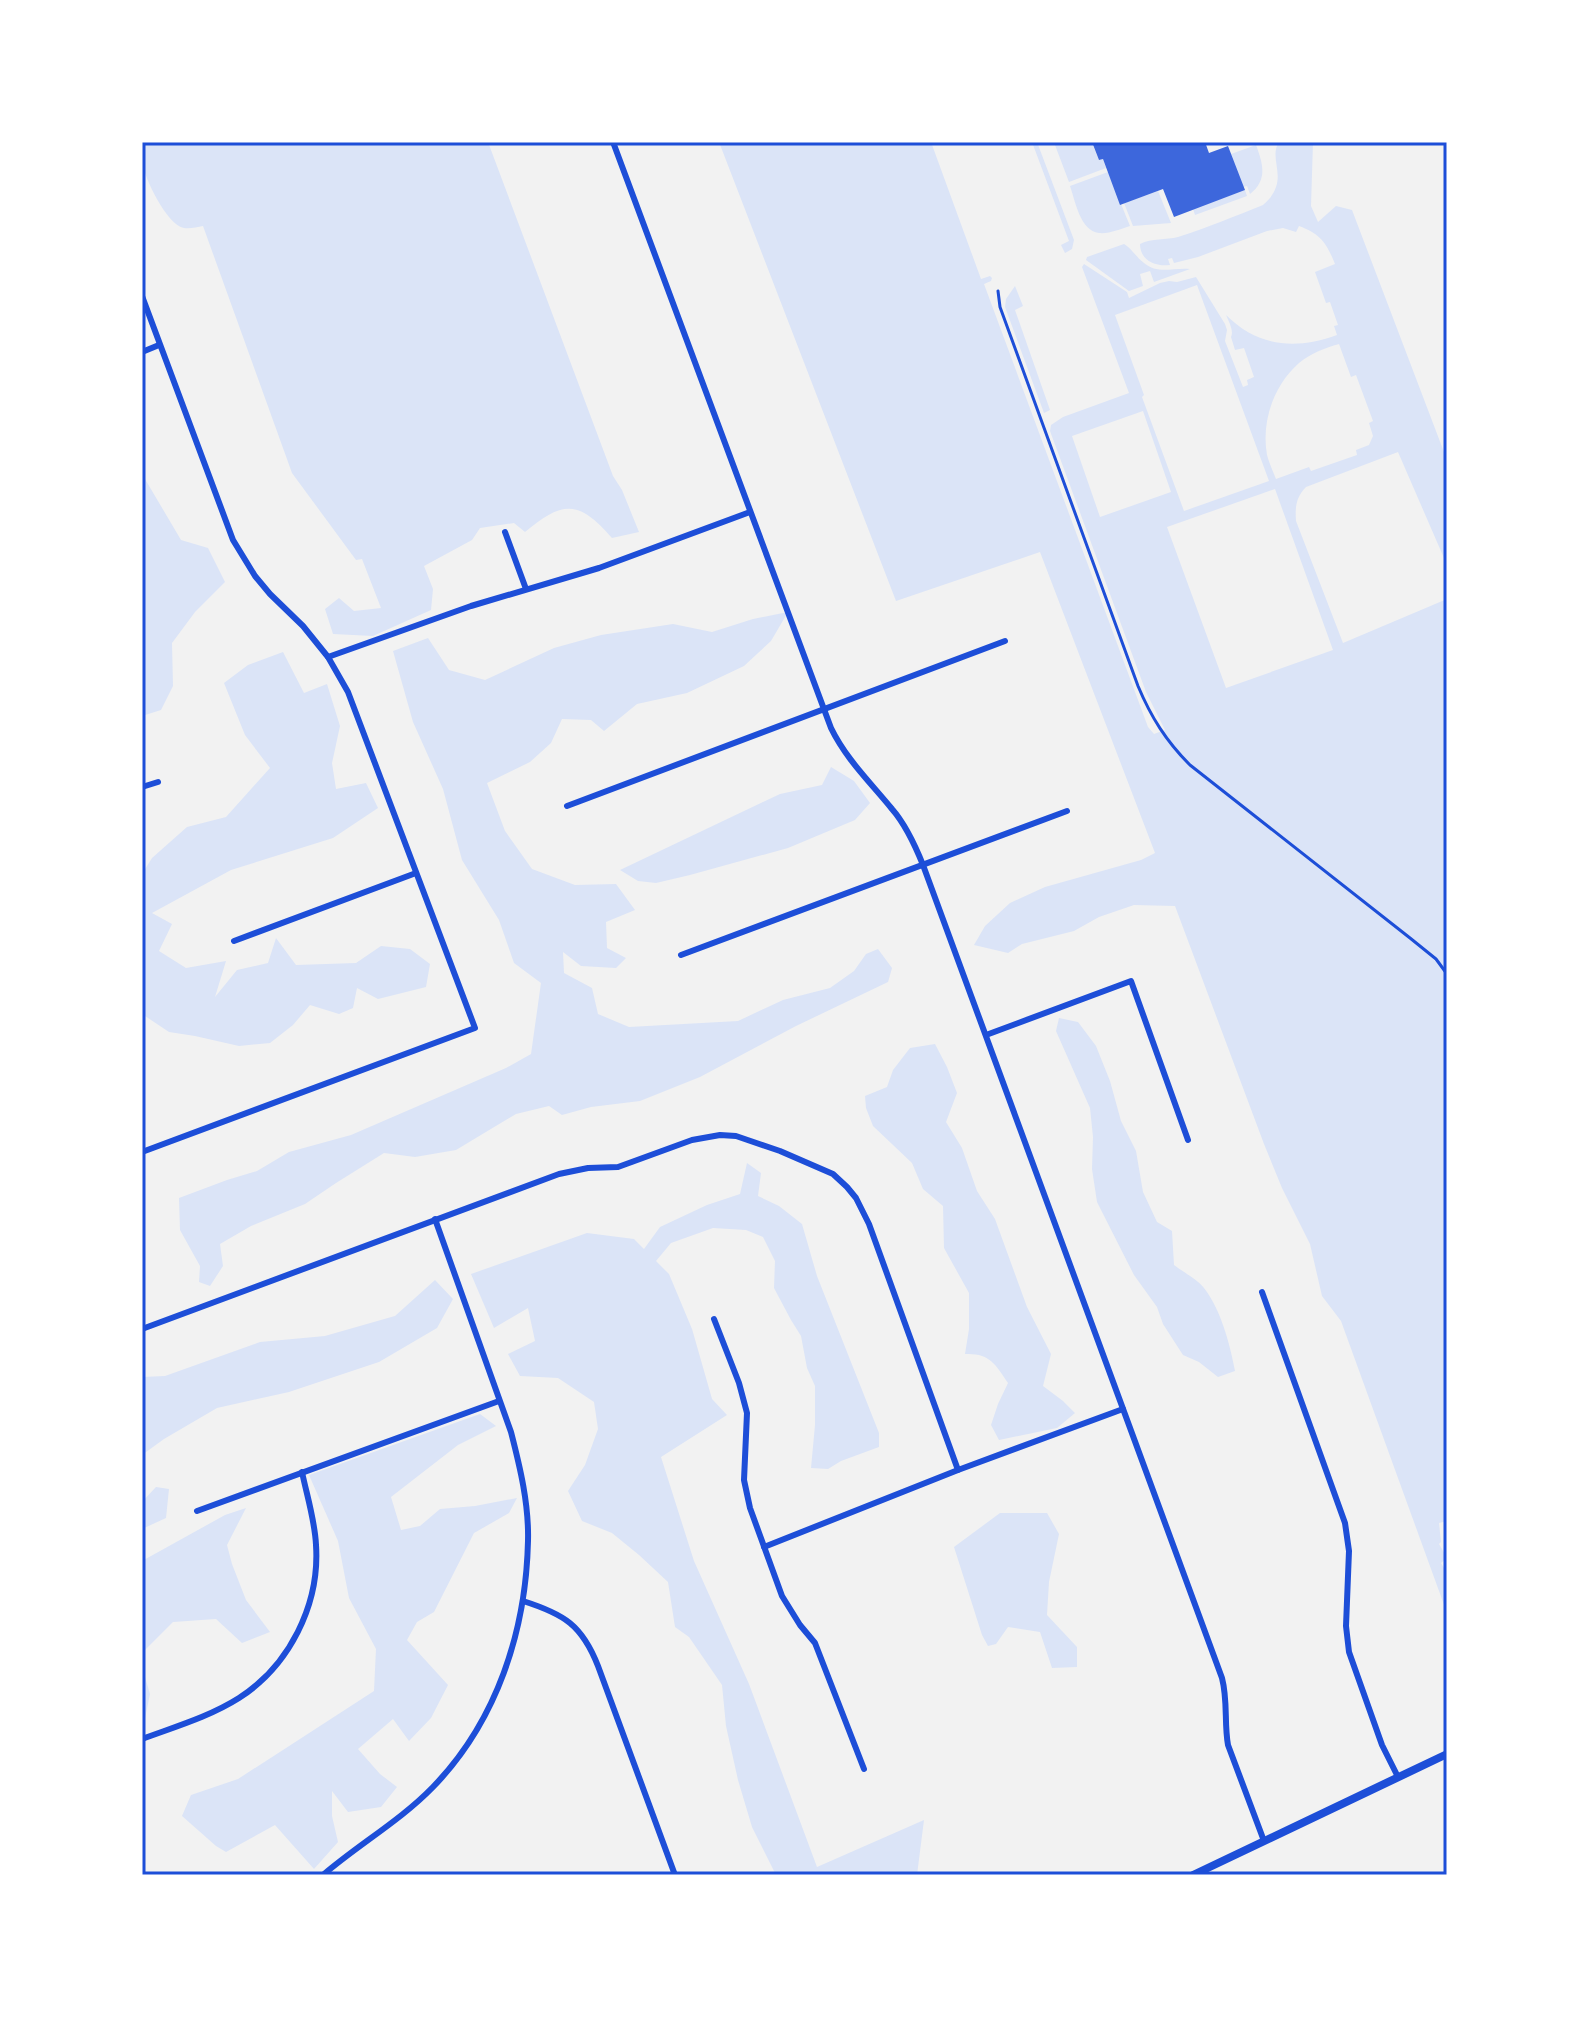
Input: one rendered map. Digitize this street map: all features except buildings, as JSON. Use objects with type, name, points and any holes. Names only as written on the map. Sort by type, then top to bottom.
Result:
[{"type":"street","points":[[613,142],[823,708],[847,756],[895,813],[923,865],[1222,1678],[1227,1700],[1228,1745],[1264,1841]]},
{"type":"street","points":[[142,296],[233,540],[255,576],[328,657],[354,705],[475,1028],[142,1152]]},
{"type":"street","points":[[142,352],[159,345]]},
{"type":"street","points":[[328,657],[435,617],[599,568],[750,512]]},
{"type":"street","points":[[505,532],[526,589]]},
{"type":"street","points":[[567,806],[1005,641]]},
{"type":"street","points":[[142,787],[158,782]]},
{"type":"street","points":[[681,955],[1067,811]]},
{"type":"street","points":[[234,941],[416,873]]},
{"type":"street","points":[[986,1035],[1131,981],[1188,1140]]},
{"type":"street","points":[[142,1329],[559,1174],[588,1168],[618,1167],[705,1137],[744,1138],[833,1174],[847,1187],[863,1211],[958,1470]]},
{"type":"street","points":[[323,1875],[426,1794],[450,1768],[474,1734],[496,1694],[515,1638],[523,1601],[528,1541],[520,1467],[511,1432],[435,1219]]},
{"type":"street","points":[[1262,1292],[1345,1523],[1349,1551],[1346,1626],[1349,1652],[1382,1745],[1398,1777]]},
{"type":"street","points":[[714,1319],[747,1413],[744,1480],[750,1508],[782,1596],[815,1643],[864,1769]]},
{"type":"street","points":[[197,1511],[499,1401]]},
{"type":"street","points":[[764,1547],[1123,1409]]},
{"type":"street","points":[[142,1739],[237,1699],[260,1681],[291,1644],[308,1608],[316,1574],[316,1543],[302,1472]]},
{"type":"street","points":[[523,1601],[558,1613],[587,1640],[675,1875]]},
{"type":"street","points":[[1193,1875],[1447,1754]]},
{"type":"lane","points":[[998,291],[1000,307],[1138,686],[1156,724],[1190,765],[1436,959],[1447,974]]},
{"type":"shaded area","points":[[142,142],[488,142],[613,476],[639,532],[612,538],[590,517],[570,509],[550,514],[525,532],[514,523],[480,528],[472,540],[424,566],[433,589],[431,610],[373,636],[333,634],[325,609],[339,598],[354,611],[381,608],[362,559],[356,560],[292,473],[203,226],[184,228],[177,225],[164,210],[144,169]]},
{"type":"shaded area","points":[[719,142],[931,142],[981,279],[992,278],[984,284],[1148,727],[1154,734],[1165,730],[1146,692],[1050,431],[1051,425],[1063,417],[1129,393],[1082,267],[1084,264],[1127,292],[1129,298],[1160,283],[1196,277],[1225,324],[1225,341],[1243,387],[1248,385],[1247,380],[1254,377],[1244,348],[1235,350],[1226,315],[1251,334],[1278,343],[1307,343],[1337,335],[1334,326],[1338,325],[1330,302],[1326,303],[1315,272],[1335,264],[1322,240],[1299,226],[1296,232],[1283,228],[1198,257],[1174,263],[1172,258],[1168,259],[1170,265],[1154,263],[1146,258],[1140,244],[1178,237],[1263,205],[1276,187],[1276,149],[1279,142],[1313,142],[1311,206],[1318,222],[1336,206],[1352,210],[1447,460],[1447,565],[1398,452],[1306,487],[1298,498],[1296,521],[1343,643],[1447,599],[1447,1521],[1439,1523],[1439,1544],[1447,1558],[1441,1563],[1447,1573],[1447,1613],[1341,1321],[1322,1296],[1310,1244],[1264,1144],[1175,906],[1134,905],[1099,917],[1074,931],[1022,944],[1008,953],[974,945],[985,926],[1010,903],[1045,887],[1141,860],[1155,853],[1040,552],[896,601]],"holes":[[[1197,285],[1269,481],[1184,511],[1115,315]],[[1339,344],[1351,377],[1356,375],[1373,421],[1369,423],[1373,436],[1369,445],[1356,450],[1357,455],[1276,479],[1266,442],[1271,404],[1290,372],[1313,354]],[[1143,411],[1171,492],[1100,517],[1072,436]],[[1275,489],[1333,650],[1226,688],[1167,527]]]},
{"type":"shaded area","points":[[1032,142],[1037,142],[1074,240],[1072,249],[1065,253],[1061,245],[1069,241]]},
{"type":"shaded area","points":[[1064,142],[1092,143],[1106,168],[1069,182],[1055,145]]},
{"type":"shaded area","points":[[1256,145],[1262,177],[1250,194],[1247,186],[1243,187],[1231,154]]},
{"type":"shaded area","points":[[1108,172],[1130,226],[1099,233],[1083,221],[1070,186]]},
{"type":"shaded area","points":[[1245,190],[1247,196],[1195,215],[1193,209]]},
{"type":"shaded area","points":[[1158,191],[1171,223],[1133,226],[1124,203]]},
{"type":"shaded area","points":[[1124,244],[1149,267],[1190,269],[1154,282],[1150,271],[1140,274],[1143,286],[1129,291],[1086,260]]},
{"type":"shaded area","points":[[1015,286],[1023,306],[1015,310],[1050,410],[1044,413],[1005,307],[1006,299]]},
{"type":"shaded area","points":[[142,474],[181,540],[208,548],[225,582],[195,612],[172,643],[173,686],[161,710],[142,716]]},
{"type":"shaded area","points":[[788,612],[771,641],[744,666],[687,693],[637,704],[604,731],[591,720],[562,719],[551,743],[530,762],[487,783],[505,831],[532,869],[575,885],[616,884],[635,910],[606,922],[607,948],[626,958],[616,968],[581,966],[563,952],[564,973],[592,988],[598,1014],[629,1027],[738,1021],[783,1000],[830,988],[854,971],[866,954],[878,949],[892,968],[888,982],[700,1077],[640,1101],[591,1107],[562,1115],[549,1106],[516,1114],[456,1150],[415,1157],[384,1153],[305,1204],[251,1226],[220,1244],[223,1266],[210,1286],[199,1282],[200,1266],[180,1230],[179,1198],[257,1171],[289,1152],[351,1135],[506,1068],[531,1054],[541,983],[514,963],[499,920],[462,860],[443,789],[413,722],[393,651],[428,638],[449,670],[485,680],[554,648],[601,635],[673,624],[712,632]]},
{"type":"shaded area","points":[[283,652],[304,693],[327,684],[340,726],[332,763],[336,789],[366,783],[378,808],[333,838],[231,870],[152,913],[172,924],[159,951],[186,968],[226,961],[215,997],[237,970],[268,963],[276,938],[296,965],[356,963],[381,946],[410,949],[430,964],[426,987],[378,999],[357,988],[353,1008],[339,1014],[310,1005],[293,1025],[270,1043],[239,1046],[169,1032],[142,1014],[142,874],[152,858],[187,827],[226,817],[270,768],[245,735],[224,683],[248,665]]},
{"type":"shaded area","points":[[831,767],[854,781],[870,803],[855,820],[788,848],[656,883],[638,881],[620,870],[780,794],[822,785]]},
{"type":"shaded area","points":[[1059,1018],[1078,1022],[1096,1046],[1121,1121],[1136,1151],[1143,1192],[1157,1222],[1172,1231],[1174,1265],[1198,1282],[1210,1297],[1224,1328],[1235,1371],[1218,1377],[1199,1362],[1183,1355],[1163,1324],[1157,1307],[1134,1275],[1097,1202],[1092,1169],[1090,1108],[1056,1031]]},
{"type":"shaded area","points":[[935,1044],[957,1093],[946,1122],[962,1148],[977,1191],[995,1219],[1027,1307],[1051,1354],[1043,1386],[1075,1413],[1057,1428],[999,1440],[991,1425],[1008,1383],[986,1358],[965,1354],[969,1293],[944,1248],[943,1206],[923,1189],[912,1163],[873,1126],[866,1108],[865,1096],[887,1087],[893,1070],[910,1048]]},
{"type":"shaded area","points":[[747,1163],[761,1173],[758,1196],[779,1206],[802,1224],[817,1276],[879,1433],[879,1447],[828,1469],[811,1468],[815,1386],[807,1368],[801,1336],[774,1288],[775,1261],[763,1237],[746,1230],[713,1228],[671,1243],[656,1261],[669,1274],[692,1329],[712,1399],[727,1415],[661,1457],[694,1561],[749,1684],[817,1867],[924,1820],[917,1875],[776,1875],[752,1827],[738,1780],[726,1726],[722,1685],[689,1637],[675,1627],[668,1582],[612,1533],[582,1521],[568,1491],[585,1465],[598,1429],[594,1402],[558,1378],[520,1376],[508,1354],[535,1341],[528,1308],[494,1328],[471,1274],[587,1233],[634,1239],[644,1249],[660,1227],[707,1205],[740,1194]]},
{"type":"shaded area","points":[[435,1280],[453,1299],[437,1328],[379,1362],[289,1392],[217,1408],[142,1455],[142,1377],[165,1376],[260,1342],[325,1336],[395,1316]]},
{"type":"shaded area","points":[[480,1414],[496,1426],[458,1445],[391,1497],[401,1530],[420,1526],[440,1509],[517,1498],[509,1513],[474,1533],[434,1612],[417,1622],[407,1640],[448,1685],[431,1718],[409,1741],[393,1719],[358,1749],[380,1774],[397,1787],[381,1807],[348,1812],[332,1791],[332,1816],[338,1842],[314,1869],[275,1825],[226,1852],[182,1816],[191,1795],[238,1779],[374,1691],[376,1649],[349,1598],[338,1541],[309,1475]]},
{"type":"shaded area","points":[[156,1487],[169,1489],[166,1518],[142,1529],[142,1502]]},
{"type":"shaded area","points":[[246,1508],[227,1545],[246,1600],[270,1632],[242,1643],[216,1619],[173,1622],[142,1653],[142,1561],[225,1515]]},
{"type":"shaded area","points":[[1000,1513],[1047,1513],[1059,1534],[1049,1582],[1047,1615],[1077,1647],[1077,1667],[1052,1668],[1040,1632],[1008,1627],[996,1644],[988,1646],[982,1635],[954,1547]]},
{"type":"shaded area","points":[[142,1667],[150,1694],[142,1724]]}]
